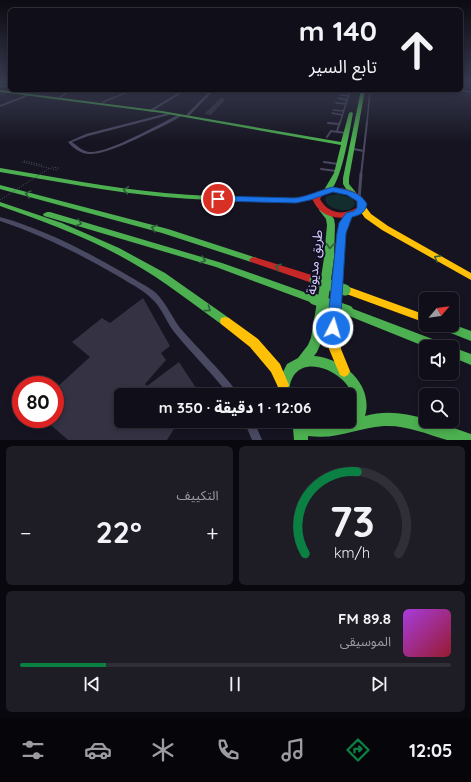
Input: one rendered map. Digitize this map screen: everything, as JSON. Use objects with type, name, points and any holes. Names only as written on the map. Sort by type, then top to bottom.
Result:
[{"type":"main road","points":[[101,103],[327,137],[343,137]]},
{"type":"main road","points":[[107,103],[168,114],[343,137]]},
{"type":"main road","points":[[0,170],[64,181],[183,197],[304,200],[328,190],[334,184],[339,168],[350,103]]},
{"type":"main road","points":[[360,103],[346,182],[362,204],[362,208],[368,216],[385,228],[471,277]]},
{"type":"main road","points":[[0,187],[166,232],[345,290],[419,316]]},
{"type":"main road","points":[[328,190],[341,190],[357,197]]},
{"type":"main road","name":"طريق مديونة","points":[[284,388],[291,369],[301,363],[315,345],[329,258],[331,221],[317,202],[318,195]]},
{"type":"main road","points":[[0,203],[49,215],[219,265],[348,311],[421,340]]},
{"type":"main road","points":[[0,203],[49,221],[109,246],[153,270],[254,344],[276,368],[282,388]]},
{"type":"main road","points":[[323,210],[335,214],[349,215],[357,213],[362,208]]},
{"type":"main road","name":"طريق مديونة","points":[[349,215],[344,223],[341,233],[333,328],[335,349],[345,372],[356,387],[360,404],[357,421],[349,429]]},
{"type":"main road","points":[[459,331],[471,336]]},
{"type":"main road","points":[[459,355],[471,360]]},
{"type":"main road","points":[[301,363],[309,360],[323,361],[332,364],[345,372]]},
{"type":"main road","points":[[305,428],[310,432],[324,437],[337,437],[349,429],[371,422],[395,419],[417,424],[468,440]]},
{"type":"main road","points":[[299,428],[301,440]]},
{"type":"street","points":[[0,106],[10,103]]},
{"type":"street","points":[[151,110],[164,103]]},
{"type":"street","points":[[168,114],[87,135],[70,142],[82,151],[92,154],[134,139],[184,115],[198,103]]},
{"type":"street","points":[[0,219],[28,228],[74,249],[114,270],[147,291],[159,302],[179,333],[206,360],[228,388]]},
{"type":"street","points":[[252,428],[257,440]]},
{"type":"lane","points":[[357,197],[364,151],[369,103]]},
{"type":"lane","points":[[336,104],[346,104],[340,124],[343,137]]},
{"type":"lane","points":[[333,110],[344,111]]},
{"type":"lane","points":[[332,113],[342,115]]},
{"type":"lane","points":[[328,123],[340,124]]},
{"type":"lane","points":[[351,149],[364,151]]},
{"type":"lane","points":[[324,162],[339,168]]},
{"type":"lane","points":[[321,169],[339,168]]},
{"type":"path","points":[[42,165],[25,161],[22,162],[56,170],[59,168],[52,167]]},
{"type":"path","points":[[0,203],[50,168]]},
{"type":"green space","points":[[338,194],[352,198],[355,203],[353,207],[347,210],[342,210],[327,204],[325,199],[327,196]]},
{"type":"building","points":[[216,103],[223,103],[211,115],[204,114]]},
{"type":"building","points":[[143,298],[170,346],[161,353],[166,360],[145,384],[147,386],[179,362],[196,388],[114,388],[114,428],[175,428],[167,440],[68,440],[54,428],[64,428],[64,381],[90,357],[72,342],[102,318],[110,323]]},
{"type":"traffic: fast","points":[[89,103],[162,112],[343,144]]},
{"type":"traffic: fast","points":[[354,195],[346,184],[346,178],[361,103]]},
{"type":"traffic: fast","points":[[328,190],[337,173],[351,113]]},
{"type":"traffic: fast","points":[[0,170],[144,193],[181,196],[228,199],[292,200],[304,199],[318,195]]},
{"type":"traffic: fast","points":[[0,187],[165,231],[254,260]]},
{"type":"traffic: fast","points":[[1,204],[59,225],[116,250],[180,288],[225,321]]},
{"type":"traffic: fast","points":[[301,363],[313,348],[317,338],[329,258],[331,225],[330,219],[323,210]]},
{"type":"traffic: fast","points":[[47,214],[219,265],[314,299]]},
{"type":"traffic: fast","points":[[315,280],[345,290]]},
{"type":"traffic: fast","points":[[314,299],[348,311]]},
{"type":"traffic: fast","points":[[348,311],[421,340]]},
{"type":"traffic: fast","points":[[459,331],[471,336]]},
{"type":"traffic: fast","points":[[459,355],[471,360]]},
{"type":"traffic: fast","points":[[283,388],[284,382],[292,368],[302,362],[316,361],[330,365],[343,373],[354,384],[356,388]]},
{"type":"traffic: fast","points":[[356,389],[360,398],[359,413],[356,420]]},
{"type":"traffic: fast","points":[[356,426],[378,420],[397,419],[418,423],[468,440]]},
{"type":"traffic: fast","points":[[300,428],[301,440]]},
{"type":"traffic: fast","points":[[305,428],[328,434],[341,432],[348,428]]},
{"type":"traffic: slow","points":[[362,208],[368,216],[385,228],[471,277]]},
{"type":"traffic: slow","points":[[344,371],[335,349],[333,328],[341,233],[344,223],[349,215]]},
{"type":"traffic: slow","points":[[345,290],[419,316]]},
{"type":"traffic: slow","points":[[225,321],[254,343],[276,368],[283,385]]},
{"type":"traffic: jam","points":[[328,190],[342,190],[354,195],[361,201],[362,208],[356,212],[343,215],[336,215],[324,210],[316,199],[319,194],[328,190]]},
{"type":"traffic: jam","points":[[254,260],[315,280]]},
{"type":"route","points":[[218,199],[296,200],[307,199],[328,190],[341,190],[356,196],[360,200],[362,208],[357,213],[349,215],[344,223],[341,233],[333,328]]}]
